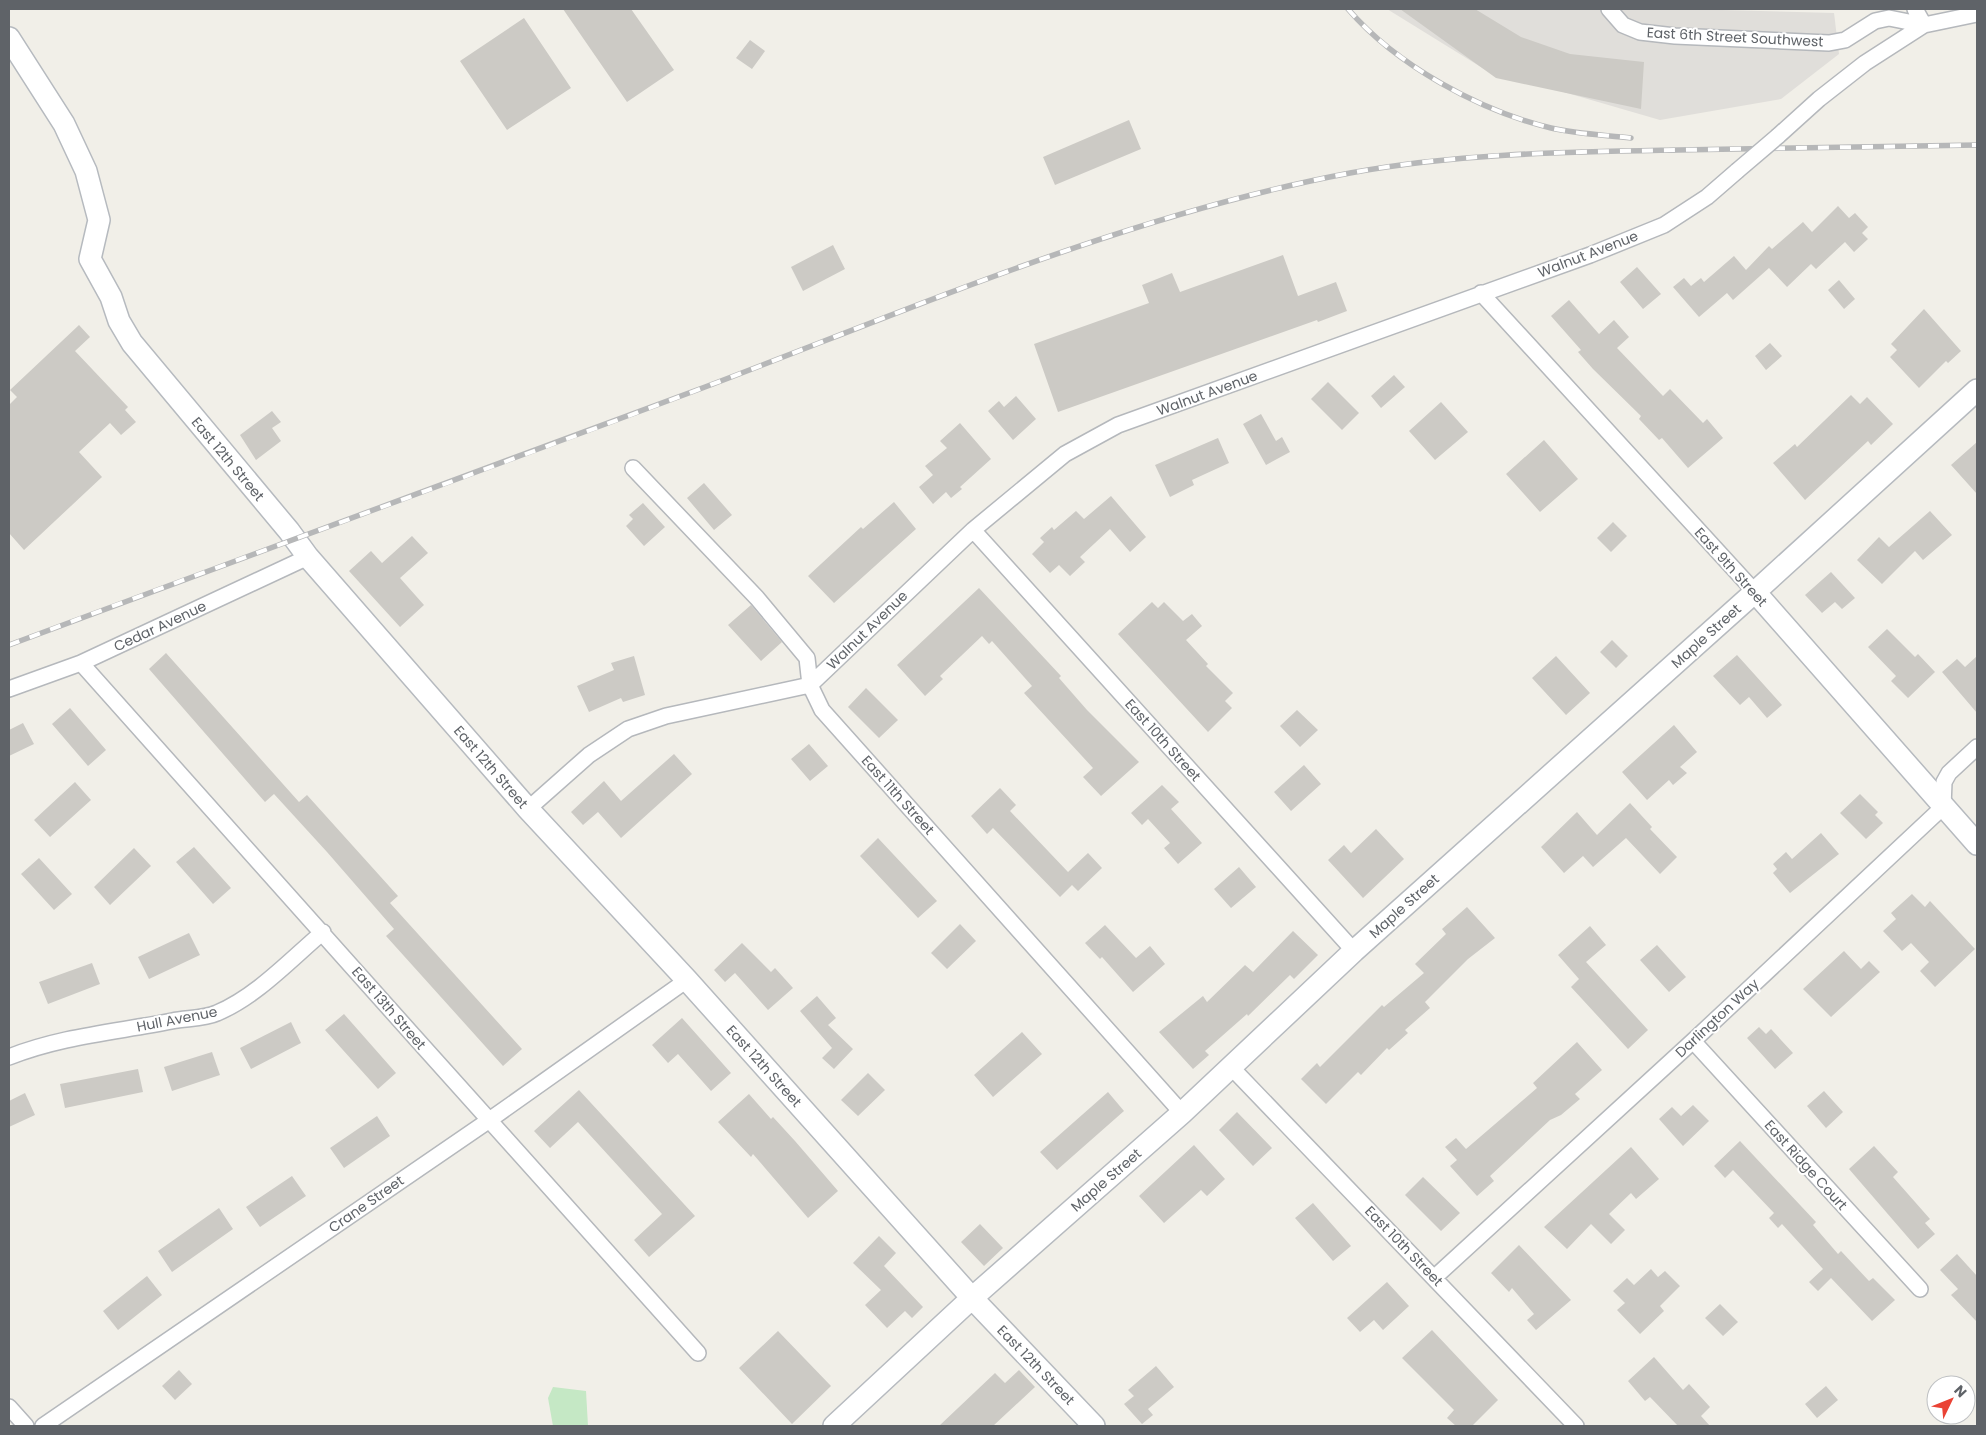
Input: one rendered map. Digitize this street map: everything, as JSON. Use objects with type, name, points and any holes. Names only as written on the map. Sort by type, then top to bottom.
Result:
[{"type":"main road","name":"East 12th Street","points":[[9,38],[64,124],[86,171],[99,220],[90,259],[111,297],[120,321],[132,343],[289,530],[308,557],[528,809],[687,980],[972,1298],[1094,1426]]},
{"type":"main road","name":"Maple Street","points":[[834,1426],[972,1298],[1182,1113],[1354,950],[1755,592],[1977,390]]},
{"type":"main road","name":"East 9th Street","points":[[1755,592],[1977,844]]},
{"type":"street","name":"East 6th Street Southwest","points":[[1609,9],[1623,25],[1640,32],[1675,36],[1829,43],[1845,40],[1875,21],[1889,18],[1924,25]]},
{"type":"street","points":[[1916,9],[1924,25],[1977,14]]},
{"type":"street","name":"Walnut Avenue","points":[[810,684],[973,530],[1065,454],[1093,437],[1118,425],[1590,255],[1664,225],[1707,197],[1819,99],[1858,68],[1924,25]]},
{"type":"street","name":"East 9th Street","points":[[1481,293],[1755,592]]},
{"type":"street","name":"East 11th Street","points":[[632,468],[758,598],[807,658],[810,684],[822,710],[1182,1113]]},
{"type":"street","name":"East 10th Street","points":[[973,530],[1354,950]]},
{"type":"street","name":"Cedar Avenue","points":[[9,689],[81,663],[308,557]]},
{"type":"street","name":"East 13th Street","points":[[81,663],[323,932],[488,1121],[698,1353]]},
{"type":"street","points":[[528,809],[583,760],[628,729],[666,716],[810,684]]},
{"type":"street","points":[[1943,807],[1944,782],[1949,773],[1977,747]]},
{"type":"street","name":"Darlington Way","points":[[1434,1277],[1693,1041],[1943,807]]},
{"type":"street","name":"Hull Avenue","points":[[9,1057],[41,1045],[106,1031],[216,1014],[239,1002],[268,980],[323,932]]},
{"type":"street","name":"Crane Street","points":[[44,1426],[488,1121],[687,980]]},
{"type":"street","name":"East Ridge Court","points":[[1693,1041],[1920,1289]]},
{"type":"street","name":"East 10th Street","points":[[1231,1067],[1576,1426]]},
{"type":"street","points":[[9,1407],[26,1426]]},
{"type":"shaded area","points":[[1387,9],[1683,9],[1834,13],[1839,54],[1781,99],[1660,120],[1484,69]]},
{"type":"green space","points":[[553,1387],[586,1391],[588,1426],[553,1426],[548,1398]]},
{"type":"building","points":[[563,9],[631,9],[674,70],[627,102]]},
{"type":"building","points":[[1400,9],[1475,9],[1521,37],[1570,54],[1644,62],[1641,109],[1496,78]]},
{"type":"building","points":[[524,18],[571,88],[507,130],[460,61]]},
{"type":"building","points":[[750,40],[765,51],[752,69],[736,58]]},
{"type":"building","points":[[1129,120],[1141,149],[1055,185],[1043,157]]},
{"type":"building","points":[[1838,206],[1849,218],[1855,213],[1868,227],[1862,233],[1868,239],[1854,252],[1845,242],[1816,269],[1811,264],[1787,287],[1769,268],[1733,300],[1727,293],[1699,317],[1673,287],[1684,278],[1691,286],[1701,278],[1704,282],[1734,256],[1746,270],[1769,246],[1772,249],[1803,222],[1812,232]]},
{"type":"building","points":[[833,245],[845,269],[803,291],[791,267]]},
{"type":"building","points":[[1283,255],[1298,296],[1336,282],[1347,311],[1058,412],[1034,344],[1149,303],[1142,285],[1172,273],[1180,292]]},
{"type":"building","points":[[1637,267],[1661,294],[1643,309],[1620,282]]},
{"type":"building","points":[[1839,280],[1855,299],[1844,309],[1828,290]]},
{"type":"building","points":[[1569,300],[1599,334],[1614,320],[1629,337],[1617,348],[1663,396],[1670,389],[1703,423],[1707,419],[1723,438],[1688,468],[1662,438],[1659,440],[1639,419],[1641,416],[1593,369],[1578,352],[1581,350],[1551,316]]},
{"type":"building","points":[[1924,309],[1961,351],[1948,363],[1946,361],[1919,388],[1890,357],[1897,350],[1891,344]]},
{"type":"building","points":[[79,325],[90,337],[75,351],[128,407],[125,410],[136,422],[121,435],[110,423],[79,452],[102,477],[24,550],[9,533],[9,405],[17,397],[10,390]]},
{"type":"building","points":[[1770,343],[1782,356],[1766,370],[1755,356]]},
{"type":"building","points":[[1394,375],[1405,387],[1381,408],[1371,396]]},
{"type":"building","points":[[1328,382],[1359,413],[1342,430],[1311,399]]},
{"type":"building","points":[[1851,395],[1860,404],[1867,397],[1893,424],[1871,445],[1868,441],[1805,500],[1773,463],[1795,444],[1797,447]]},
{"type":"building","points":[[1016,396],[1036,419],[1013,440],[988,411],[999,401],[1004,407]]},
{"type":"building","points":[[1441,402],[1468,432],[1435,460],[1409,431]]},
{"type":"building","points":[[272,411],[281,422],[272,428],[281,441],[256,460],[240,435]]},
{"type":"building","points":[[1261,414],[1276,441],[1282,437],[1290,452],[1266,465],[1243,424]]},
{"type":"building","points":[[960,423],[991,459],[960,487],[962,489],[951,498],[946,492],[933,504],[919,487],[933,475],[925,466],[947,448],[940,441]]},
{"type":"building","points":[[1218,438],[1229,463],[1192,480],[1194,485],[1170,497],[1155,465]]},
{"type":"building","points":[[1544,440],[1578,479],[1540,512],[1506,474]]},
{"type":"building","points":[[1977,442],[1977,494],[1951,465]]},
{"type":"building","points":[[704,483],[732,515],[714,530],[687,498]]},
{"type":"building","points":[[1111,496],[1146,537],[1130,552],[1110,529],[1080,557],[1085,562],[1070,576],[1059,565],[1050,573],[1032,554],[1044,542],[1040,538],[1052,527],[1054,530],[1076,511],[1084,519]]},
{"type":"building","points":[[894,502],[916,529],[834,603],[808,576],[861,527],[863,529]]},
{"type":"building","points":[[643,503],[665,527],[644,546],[626,526],[633,519],[629,515]]},
{"type":"building","points":[[1930,511],[1952,535],[1923,560],[1915,551],[1882,584],[1857,560],[1879,537],[1889,547]]},
{"type":"building","points":[[1613,522],[1627,536],[1611,552],[1597,538]]},
{"type":"building","points":[[412,536],[428,553],[400,578],[424,605],[400,627],[349,571],[371,551],[382,563]]},
{"type":"building","points":[[1831,572],[1855,598],[1842,609],[1835,602],[1822,613],[1805,595]]},
{"type":"building","points":[[979,588],[1061,676],[1059,678],[1087,710],[1139,762],[1101,796],[1083,777],[1093,768],[1024,693],[1032,686],[992,641],[989,644],[982,636],[940,676],[943,679],[925,696],[897,665]]},
{"type":"building","points":[[1152,602],[1158,608],[1164,602],[1183,621],[1192,614],[1202,626],[1186,640],[1208,664],[1206,666],[1233,693],[1225,701],[1232,708],[1208,732],[1118,634]]},
{"type":"building","points":[[751,605],[782,642],[761,661],[728,625]]},
{"type":"building","points":[[1887,629],[1915,657],[1918,654],[1935,672],[1908,698],[1891,681],[1896,676],[1868,647]]},
{"type":"building","points":[[1612,640],[1628,656],[1616,668],[1600,652]]},
{"type":"building","points":[[166,653],[299,802],[307,795],[398,896],[390,903],[522,1049],[503,1066],[386,936],[394,929],[327,852],[274,794],[265,802],[149,669]]},
{"type":"building","points":[[1737,655],[1782,705],[1767,718],[1749,697],[1740,705],[1713,676]]},
{"type":"building","points":[[634,656],[645,695],[623,702],[621,698],[589,712],[577,686],[614,670],[611,663]]},
{"type":"building","points":[[1556,656],[1590,693],[1566,715],[1532,678]]},
{"type":"building","points":[[1977,656],[1977,713],[1942,672],[1957,659],[1965,667]]},
{"type":"building","points":[[866,688],[898,720],[879,738],[848,707]]},
{"type":"building","points":[[70,708],[106,750],[88,766],[52,724]]},
{"type":"building","points":[[1297,710],[1318,730],[1300,747],[1280,726]]},
{"type":"building","points":[[23,723],[34,744],[9,756],[9,730]]},
{"type":"building","points":[[1674,725],[1697,752],[1680,767],[1687,773],[1673,785],[1669,780],[1647,800],[1622,772]]},
{"type":"building","points":[[809,744],[828,766],[810,781],[791,759]]},
{"type":"building","points":[[674,754],[692,774],[621,838],[598,812],[583,825],[571,812],[604,781],[621,801]]},
{"type":"building","points":[[1304,765],[1321,784],[1291,811],[1274,792]]},
{"type":"building","points":[[75,782],[91,800],[50,837],[34,820]]},
{"type":"building","points":[[1162,785],[1179,802],[1171,809],[1202,843],[1178,864],[1164,848],[1170,843],[1148,819],[1142,825],[1131,813]]},
{"type":"building","points":[[1000,788],[1016,805],[1010,811],[1068,872],[1088,853],[1102,868],[1078,891],[1072,885],[1060,897],[993,828],[987,834],[971,816]]},
{"type":"building","points":[[1860,794],[1878,812],[1875,815],[1883,823],[1866,839],[1840,813]]},
{"type":"building","points":[[1630,803],[1652,827],[1650,829],[1677,857],[1660,874],[1626,838],[1593,867],[1583,856],[1564,873],[1541,847],[1577,812],[1597,835]]},
{"type":"building","points":[[1376,829],[1404,859],[1363,898],[1328,860],[1344,845],[1351,853]]},
{"type":"building","points":[[1821,833],[1839,854],[1790,893],[1773,873],[1777,869],[1773,864],[1786,852],[1792,859]]},
{"type":"building","points":[[878,838],[937,901],[918,918],[860,856]]},
{"type":"building","points":[[194,847],[231,888],[213,904],[176,862]]},
{"type":"building","points":[[134,848],[151,866],[110,905],[94,887]]},
{"type":"building","points":[[39,858],[72,894],[54,910],[21,874]]},
{"type":"building","points":[[1239,867],[1256,887],[1231,908],[1214,889]]},
{"type":"building","points":[[1912,894],[1925,907],[1930,901],[1975,949],[1935,987],[1920,971],[1929,962],[1911,943],[1902,951],[1883,931],[1896,919],[1891,913]]},
{"type":"building","points":[[1467,907],[1495,938],[1468,959],[1425,1002],[1430,1008],[1405,1030],[1408,1033],[1389,1050],[1387,1048],[1361,1075],[1358,1072],[1326,1104],[1301,1079],[1317,1063],[1320,1067],[1382,1005],[1384,1007],[1424,973],[1415,964],[1446,934],[1442,929]]},
{"type":"building","points":[[960,924],[976,941],[947,969],[931,953]]},
{"type":"building","points":[[1105,925],[1136,958],[1150,946],[1165,964],[1133,992],[1102,957],[1100,959],[1085,943]]},
{"type":"building","points":[[1590,926],[1606,945],[1586,962],[1648,1030],[1628,1049],[1571,987],[1579,979],[1558,955]]},
{"type":"building","points":[[1293,931],[1318,955],[1294,979],[1290,975],[1248,1016],[1247,1014],[1205,1051],[1209,1055],[1193,1069],[1159,1032],[1203,996],[1207,1002],[1245,965],[1253,972]]},
{"type":"building","points":[[189,933],[200,955],[149,979],[138,957]]},
{"type":"building","points":[[742,943],[771,972],[775,968],[793,988],[768,1010],[735,973],[725,982],[714,970]]},
{"type":"building","points":[[1657,945],[1686,977],[1669,992],[1640,960]]},
{"type":"building","points":[[1844,951],[1861,969],[1869,961],[1880,972],[1831,1017],[1803,989]]},
{"type":"building","points":[[92,963],[100,984],[48,1004],[39,982]]},
{"type":"building","points":[[817,996],[836,1018],[828,1025],[853,1049],[834,1069],[822,1058],[832,1048],[800,1011]]},
{"type":"building","points":[[344,1014],[396,1073],[378,1089],[325,1030]]},
{"type":"building","points":[[682,1018],[731,1073],[711,1091],[678,1054],[668,1063],[652,1045]]},
{"type":"building","points":[[291,1022],[301,1043],[251,1069],[240,1048]]},
{"type":"building","points":[[1759,1027],[1766,1034],[1771,1029],[1793,1053],[1775,1069],[1747,1038]]},
{"type":"building","points":[[1022,1032],[1042,1054],[993,1097],[974,1075]]},
{"type":"building","points":[[1577,1042],[1602,1070],[1575,1094],[1580,1099],[1561,1115],[1550,1120],[1490,1176],[1494,1181],[1477,1196],[1450,1166],[1457,1160],[1445,1147],[1456,1138],[1466,1149],[1537,1088],[1533,1083]]},
{"type":"building","points":[[212,1052],[220,1075],[172,1091],[164,1067]]},
{"type":"building","points":[[138,1069],[143,1092],[65,1108],[60,1084]]},
{"type":"building","points":[[868,1073],[885,1090],[858,1116],[841,1100]]},
{"type":"building","points":[[579,1090],[695,1216],[649,1257],[634,1240],[662,1214],[578,1122],[550,1148],[534,1131]]},
{"type":"building","points":[[1824,1091],[1843,1112],[1826,1128],[1807,1106]]},
{"type":"building","points":[[1108,1092],[1124,1111],[1057,1170],[1040,1152]]},
{"type":"building","points":[[25,1093],[35,1115],[9,1127],[9,1101]]},
{"type":"building","points":[[749,1094],[771,1119],[773,1117],[838,1191],[808,1218],[753,1154],[751,1157],[718,1122]]},
{"type":"building","points":[[1693,1105],[1709,1121],[1683,1146],[1659,1119],[1672,1107],[1681,1116]]},
{"type":"building","points":[[1237,1112],[1272,1148],[1253,1166],[1219,1130]]},
{"type":"building","points":[[377,1116],[390,1136],[344,1168],[330,1148]]},
{"type":"building","points":[[1740,1141],[1816,1222],[1813,1225],[1838,1254],[1841,1251],[1869,1281],[1873,1278],[1895,1300],[1872,1321],[1831,1278],[1818,1291],[1809,1282],[1823,1269],[1782,1224],[1778,1228],[1769,1218],[1774,1213],[1733,1170],[1725,1178],[1714,1166]]},
{"type":"building","points":[[1194,1145],[1225,1179],[1207,1196],[1201,1190],[1164,1223],[1139,1196]]},
{"type":"building","points":[[1874,1146],[1898,1172],[1893,1177],[1930,1219],[1925,1223],[1935,1234],[1918,1249],[1849,1169]]},
{"type":"building","points":[[1631,1147],[1659,1179],[1636,1199],[1631,1193],[1609,1214],[1625,1230],[1611,1244],[1591,1224],[1567,1249],[1544,1227]]},
{"type":"building","points":[[292,1176],[306,1196],[260,1227],[246,1207]]},
{"type":"building","points":[[1423,1177],[1460,1213],[1441,1231],[1405,1195]]},
{"type":"building","points":[[1313,1203],[1351,1246],[1333,1261],[1295,1218]]},
{"type":"building","points":[[219,1208],[233,1229],[172,1272],[158,1251]]},
{"type":"building","points":[[980,1224],[1003,1248],[984,1266],[961,1242]]},
{"type":"building","points":[[879,1236],[896,1253],[884,1266],[923,1307],[912,1318],[905,1311],[887,1328],[865,1305],[881,1290],[853,1263]]},
{"type":"building","points":[[1519,1245],[1571,1300],[1536,1330],[1527,1320],[1534,1314],[1512,1288],[1509,1292],[1491,1273]]},
{"type":"building","points":[[1957,1254],[1977,1276],[1977,1322],[1951,1295],[1958,1289],[1940,1270]]},
{"type":"building","points":[[1651,1269],[1658,1277],[1665,1271],[1680,1286],[1660,1306],[1664,1311],[1640,1334],[1617,1310],[1625,1303],[1613,1291],[1627,1278],[1634,1285]]},
{"type":"building","points":[[147,1276],[162,1295],[118,1330],[103,1311]]},
{"type":"building","points":[[1387,1282],[1409,1306],[1383,1330],[1374,1320],[1360,1332],[1347,1318]]},
{"type":"building","points":[[1720,1304],[1738,1322],[1723,1336],[1705,1318]]},
{"type":"building","points":[[1432,1330],[1498,1400],[1472,1426],[1456,1426],[1447,1418],[1454,1410],[1402,1358]]},
{"type":"building","points":[[778,1331],[831,1386],[792,1424],[739,1368]]},
{"type":"building","points":[[1654,1357],[1683,1390],[1689,1384],[1710,1407],[1701,1416],[1710,1426],[1678,1426],[1650,1397],[1645,1401],[1628,1381]]},
{"type":"building","points":[[1156,1366],[1174,1387],[1148,1409],[1153,1415],[1142,1424],[1124,1404],[1134,1396],[1128,1390]]},
{"type":"building","points":[[179,1370],[192,1384],[175,1400],[162,1386]]},
{"type":"building","points":[[1019,1370],[1035,1387],[993,1426],[939,1426],[995,1373],[1005,1383]]},
{"type":"building","points":[[1826,1386],[1838,1400],[1817,1418],[1805,1404]]},
{"type":"railway","points":[[1348,9],[1390,49],[1415,67],[1468,98],[1496,110],[1551,128],[1631,138]]},
{"type":"railway","points":[[9,645],[618,420],[1023,266],[1185,213],[1267,191],[1391,166],[1472,157],[1637,151],[1977,145]]}]
